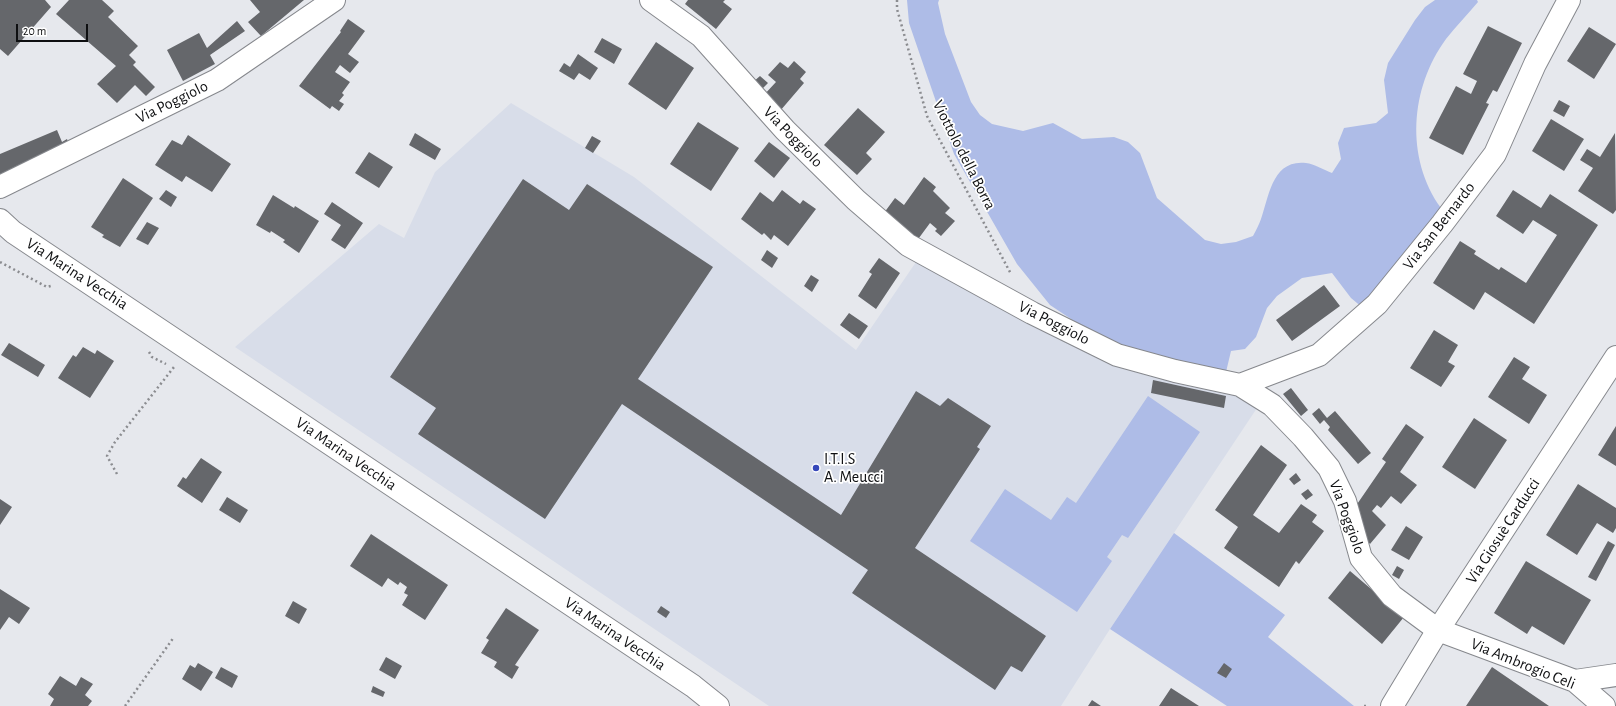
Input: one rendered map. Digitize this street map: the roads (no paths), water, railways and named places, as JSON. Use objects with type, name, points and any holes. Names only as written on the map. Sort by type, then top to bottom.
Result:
[{"type":"street","name":"Via Poggiolo","points":[[0,187],[217,80],[334,0]]},
{"type":"street","name":"Via Poggiolo","points":[[651,0],[701,36],[785,130],[856,200],[908,246],[1032,313],[1117,355],[1176,371],[1240,385],[1272,405],[1303,437],[1329,468],[1345,501],[1361,558],[1392,596],[1438,630]]},
{"type":"street","name":"Via San Bernardo","points":[[1240,385],[1319,355],[1377,304],[1442,224],[1495,154],[1535,64],[1569,0]]},
{"type":"street","name":"Via Marina Vecchia","points":[[0,220],[13,232],[693,686],[718,706]]},
{"type":"street","name":"Via Giosuè Carducci","points":[[1392,706],[1438,630],[1616,357]]},
{"type":"street","name":"Via Ambrogio Celi","points":[[1438,630],[1575,681],[1604,706]]},
{"type":"street","points":[[1575,681],[1616,675]]},
{"type":"street","name":"Via Marina Vecchia","points":[[693,686],[730,706]]},
{"type":"place","name":"I.T.I.S A. Meucci","points":[[816,468]]}]
